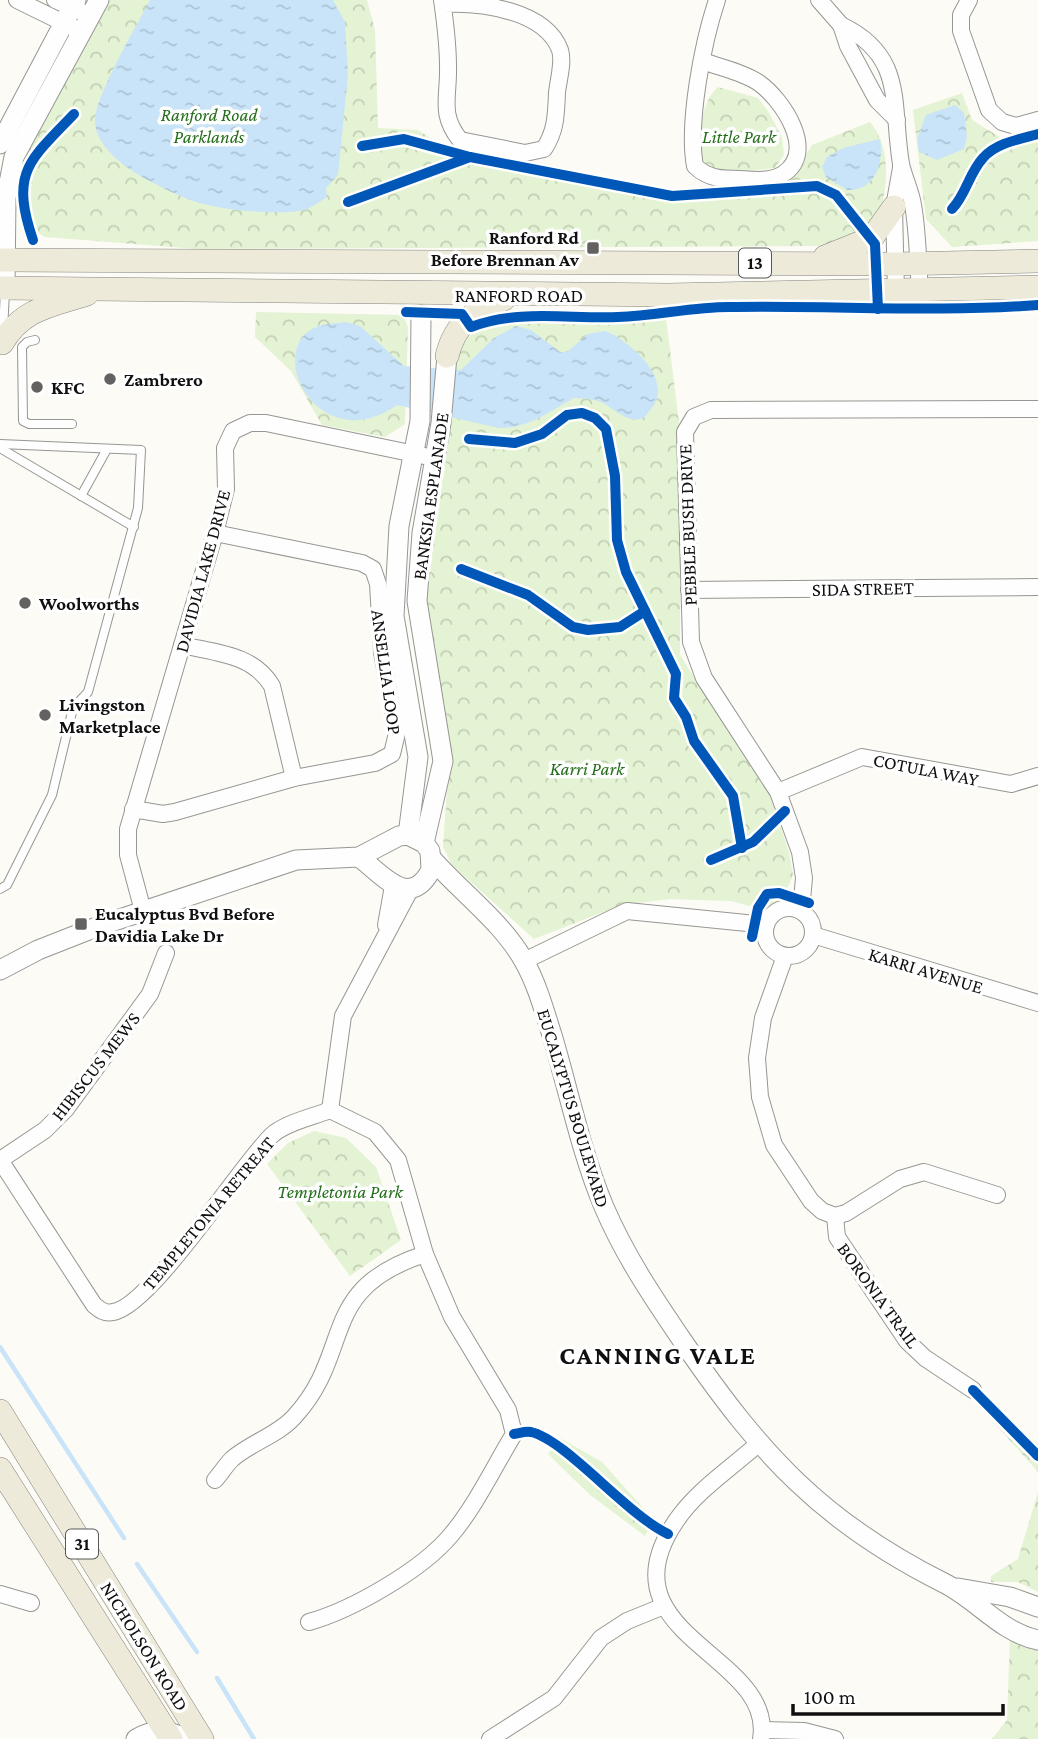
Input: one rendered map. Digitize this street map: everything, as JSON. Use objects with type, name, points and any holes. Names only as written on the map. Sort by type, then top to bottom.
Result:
[{"type":"main road","points":[[806,263],[865,243],[872,238],[894,207]]},
{"type":"main road","name":"RANFORD ROAD","points":[[3,260],[895,264],[1038,261]]},
{"type":"main road","points":[[3,288],[111,287],[394,295],[425,308],[455,272],[472,263]]},
{"type":"main road","points":[[1,346],[13,325],[23,316],[111,287]]},
{"type":"main road","name":"RANFORD ROAD","points":[[425,308],[517,295],[920,292],[1038,287]]},
{"type":"main road","points":[[447,356],[451,338],[461,322],[482,307],[517,295]]},
{"type":"main road","name":"NICHOLSON ROAD","points":[[0,1411],[202,1739]]},
{"type":"main road","name":"NICHOLSON ROAD","points":[[0,1469],[170,1737]]},
{"type":"street","points":[[3,288],[8,178],[27,114],[77,11],[17,0]]},
{"type":"street","points":[[703,61],[760,83],[785,110],[793,126],[797,147],[790,169],[780,176],[765,180],[718,179],[703,174],[695,166],[692,137],[703,61],[717,0]]},
{"type":"street","points":[[820,0],[841,25],[848,46],[877,100],[897,120]]},
{"type":"street","points":[[969,0],[961,15],[961,31],[989,110],[1002,122],[1016,126],[1038,120]]},
{"type":"street","points":[[442,2],[473,2],[502,8],[549,30],[561,53],[554,135],[544,149],[525,153],[460,140],[449,126],[442,2]]},
{"type":"street","points":[[841,25],[864,36],[882,59],[894,86],[902,165],[913,202],[920,292]]},
{"type":"street","points":[[0,144],[27,114]]},
{"type":"street","points":[[896,292],[894,207],[902,165]]},
{"type":"street","name":"BANKSIA ESPLANADE","points":[[424,456],[420,421],[425,308]]},
{"type":"street","name":"BANKSIA ESPLANADE","points":[[421,846],[418,757],[394,616],[399,526],[424,456],[441,423],[447,356]]},
{"type":"street","name":"PEBBLE BUSH DRIVE","points":[[800,911],[804,877],[800,852],[778,792],[704,678],[691,642],[685,432],[694,417],[711,410],[1038,410]]},
{"type":"street","name":"DAVIDIA LAKE DRIVE","points":[[143,911],[126,842],[215,533],[226,489],[225,448],[233,431],[239,425],[266,423],[424,456]]},
{"type":"street","name":"ANSELLIA LOOP","points":[[134,809],[163,814],[175,812],[294,778],[375,763],[396,749],[397,733],[382,652],[376,575],[362,563],[215,533]]},
{"type":"street","name":"SIDA STREET","points":[[689,590],[1038,587]]},
{"type":"street","points":[[182,645],[248,660],[267,677],[272,686],[294,778]]},
{"type":"street","name":"COTULA WAY","points":[[778,792],[862,757],[1011,784],[1038,776]]},
{"type":"street","points":[[0,970],[47,946],[296,860],[359,857],[383,847],[390,840],[421,846],[431,870],[401,883],[384,938],[343,1016],[330,1110],[375,1132],[398,1160],[425,1254],[452,1317],[508,1410],[514,1434],[451,1534],[425,1559],[334,1616],[309,1622]]},
{"type":"street","name":"EUCALYPTUS BOULEVARD","points":[[421,846],[461,892],[497,924],[524,961],[546,1016],[595,1184],[615,1230],[646,1288],[711,1383],[758,1444],[801,1488],[847,1527],[950,1586],[1002,1626],[1038,1640]]},
{"type":"street","points":[[383,847],[379,863],[401,883]]},
{"type":"street","points":[[359,857],[401,883],[461,892]]},
{"type":"street","points":[[784,909],[800,911],[811,921],[813,935],[807,949],[793,956],[785,956],[777,953],[767,941],[766,925],[776,912],[784,909]]},
{"type":"street","points":[[524,961],[627,911],[766,925]]},
{"type":"street","name":"KARRI AVENUE","points":[[813,935],[1038,1003]]},
{"type":"street","name":"HIBISCUS MEWS","points":[[0,1160],[45,1130],[66,1109],[150,994],[166,953]]},
{"type":"street","points":[[785,956],[763,1018],[757,1058],[760,1097],[774,1145],[811,1201],[822,1211],[835,1216],[857,1208],[900,1179],[924,1172],[997,1195]]},
{"type":"street","name":"TEMPLETONIA RETREAT","points":[[0,1160],[94,1305],[102,1311],[112,1313],[124,1308],[160,1276],[273,1134],[330,1110]]},
{"type":"street","name":"BORONIA TRAIL","points":[[835,1216],[837,1237],[907,1341],[925,1358],[973,1390]]},
{"type":"street","points":[[215,1480],[233,1459],[293,1419],[320,1385],[343,1315],[365,1284],[397,1263],[425,1254]]},
{"type":"street","points":[[758,1444],[691,1504],[668,1534],[660,1553],[657,1573],[664,1606],[688,1638],[731,1671],[752,1696],[762,1734],[804,1731],[835,1739]]},
{"type":"street","name":"EUCALYPTUS BOULEVARD","points":[[950,1586],[1010,1597],[1038,1607]]},
{"type":"street","points":[[0,1594],[31,1603]]},
{"type":"street","points":[[491,1739],[554,1698],[601,1638],[627,1621],[664,1606]]},
{"type":"street","points":[[136,1739],[149,1731],[170,1737],[169,1695],[164,1678]]},
{"type":"lane","points":[[1,346],[3,288]]},
{"type":"lane","points":[[35,340],[22,347],[23,421],[29,424],[72,424]]},
{"type":"lane","points":[[0,446],[141,450],[138,508],[134,527],[88,692],[73,708],[52,794],[7,885],[0,889]]},
{"type":"lane","points":[[0,446],[134,527]]},
{"type":"lane","points":[[81,496],[107,449]]},
{"type":"green space","name":"Ranford Road Parklands","points":[[107,0],[367,0],[375,30],[378,128],[418,130],[438,143],[525,163],[553,165],[557,173],[672,189],[773,185],[790,178],[812,145],[870,122],[882,145],[885,158],[885,185],[880,212],[876,224],[836,246],[198,249],[45,237],[33,230],[18,174],[21,162]]},
{"type":"green space","name":"Little Park","points":[[718,87],[758,98],[768,111],[782,137],[784,155],[775,168],[724,175],[702,168],[703,114],[711,95]]},
{"type":"green space","points":[[962,93],[972,120],[1003,139],[1038,127],[1038,241],[952,247],[926,219],[913,110]]},
{"type":"green space","name":"Karri Park","points":[[665,310],[680,431],[680,655],[770,796],[789,852],[793,875],[781,904],[762,909],[731,901],[669,899],[621,905],[534,939],[452,865],[443,847],[449,759],[423,613],[424,531],[457,347],[476,326],[502,312]]},
{"type":"green space","points":[[256,312],[403,315],[408,327],[405,424],[385,437],[322,425],[291,371],[255,337]]},
{"type":"green space","name":"Templetonia Park","points":[[314,1131],[346,1138],[376,1167],[401,1240],[350,1276],[267,1164],[288,1143]]},
{"type":"green space","points":[[1000,1408],[1038,1445],[1038,1472],[989,1417]]},
{"type":"green space","points":[[560,1438],[602,1462],[653,1519],[645,1536],[589,1494],[548,1454]]},
{"type":"green space","points":[[1038,1492],[1038,1592],[1018,1582],[991,1582],[991,1576],[1018,1559]]},
{"type":"green space","points":[[1010,1637],[1038,1646],[1038,1739],[992,1739],[1007,1720]]},
{"type":"water","points":[[150,0],[333,0],[345,22],[348,75],[338,175],[326,188],[327,197],[307,209],[292,212],[229,209],[199,203],[145,179],[117,159],[106,147],[98,135],[95,121],[97,110],[109,78]]},
{"type":"water","points":[[955,105],[964,113],[967,136],[964,149],[937,160],[919,152],[917,139],[926,115]]},
{"type":"water","points":[[880,139],[879,166],[876,174],[865,186],[847,190],[826,177],[822,167],[827,157],[843,148]]},
{"type":"water","points":[[346,322],[360,326],[404,366],[461,370],[494,338],[516,326],[531,330],[560,352],[567,352],[588,334],[605,331],[627,343],[647,363],[658,386],[657,398],[644,418],[640,419],[624,417],[598,401],[574,398],[538,418],[510,427],[499,428],[397,405],[370,418],[346,420],[326,412],[310,399],[299,381],[295,363],[298,345],[309,331],[322,325]]},
{"type":"waterway","points":[[0,1347],[124,1538]]},
{"type":"waterway","points":[[137,1564],[197,1652]]},
{"type":"waterway","points":[[217,1678],[254,1739]]},
{"type":"cycle path","points":[[33,240],[23,198],[28,169],[45,144],[74,114]]},
{"type":"cycle path","points":[[952,209],[974,170],[988,153],[1009,142],[1038,134]]},
{"type":"cycle path","points":[[362,146],[404,139],[470,157]]},
{"type":"cycle path","points":[[348,202],[470,157],[672,196],[817,186],[836,195],[875,244],[878,309]]},
{"type":"cycle path","points":[[406,312],[462,314],[471,327],[489,321],[525,316],[618,317],[715,307],[922,309],[1038,305]]},
{"type":"cycle path","points":[[469,439],[515,443],[542,434],[567,415],[582,413],[595,418],[606,429],[615,476],[617,540],[626,572],[676,674],[674,698],[686,717],[694,741],[733,796],[742,848]]},
{"type":"cycle path","points":[[461,569],[528,595],[573,627],[588,630],[620,627],[645,611]]},
{"type":"cycle path","points":[[711,860],[753,842],[785,811]]},
{"type":"cycle path","points":[[752,937],[758,908],[767,894],[779,893],[809,903]]},
{"type":"cycle path","points":[[973,1390],[1038,1456]]},
{"type":"cycle path","points":[[514,1434],[529,1432],[561,1448],[634,1511],[668,1534]]},
{"type":"place","name":"Ranford Rd Before Brennan Av","points":[[593,248]]},
{"type":"place","name":"Zambrero","points":[[110,379]]},
{"type":"place","name":"KFC","points":[[37,387]]},
{"type":"place","name":"Woolworths","points":[[25,603]]},
{"type":"place","name":"Livingston Marketplace","points":[[45,715]]},
{"type":"place","name":"Eucalyptus Bvd Before Davidia Lake Dr","points":[[81,924]]},
{"type":"district","name":"CANNING VALE","points":[[658,1355]]}]
